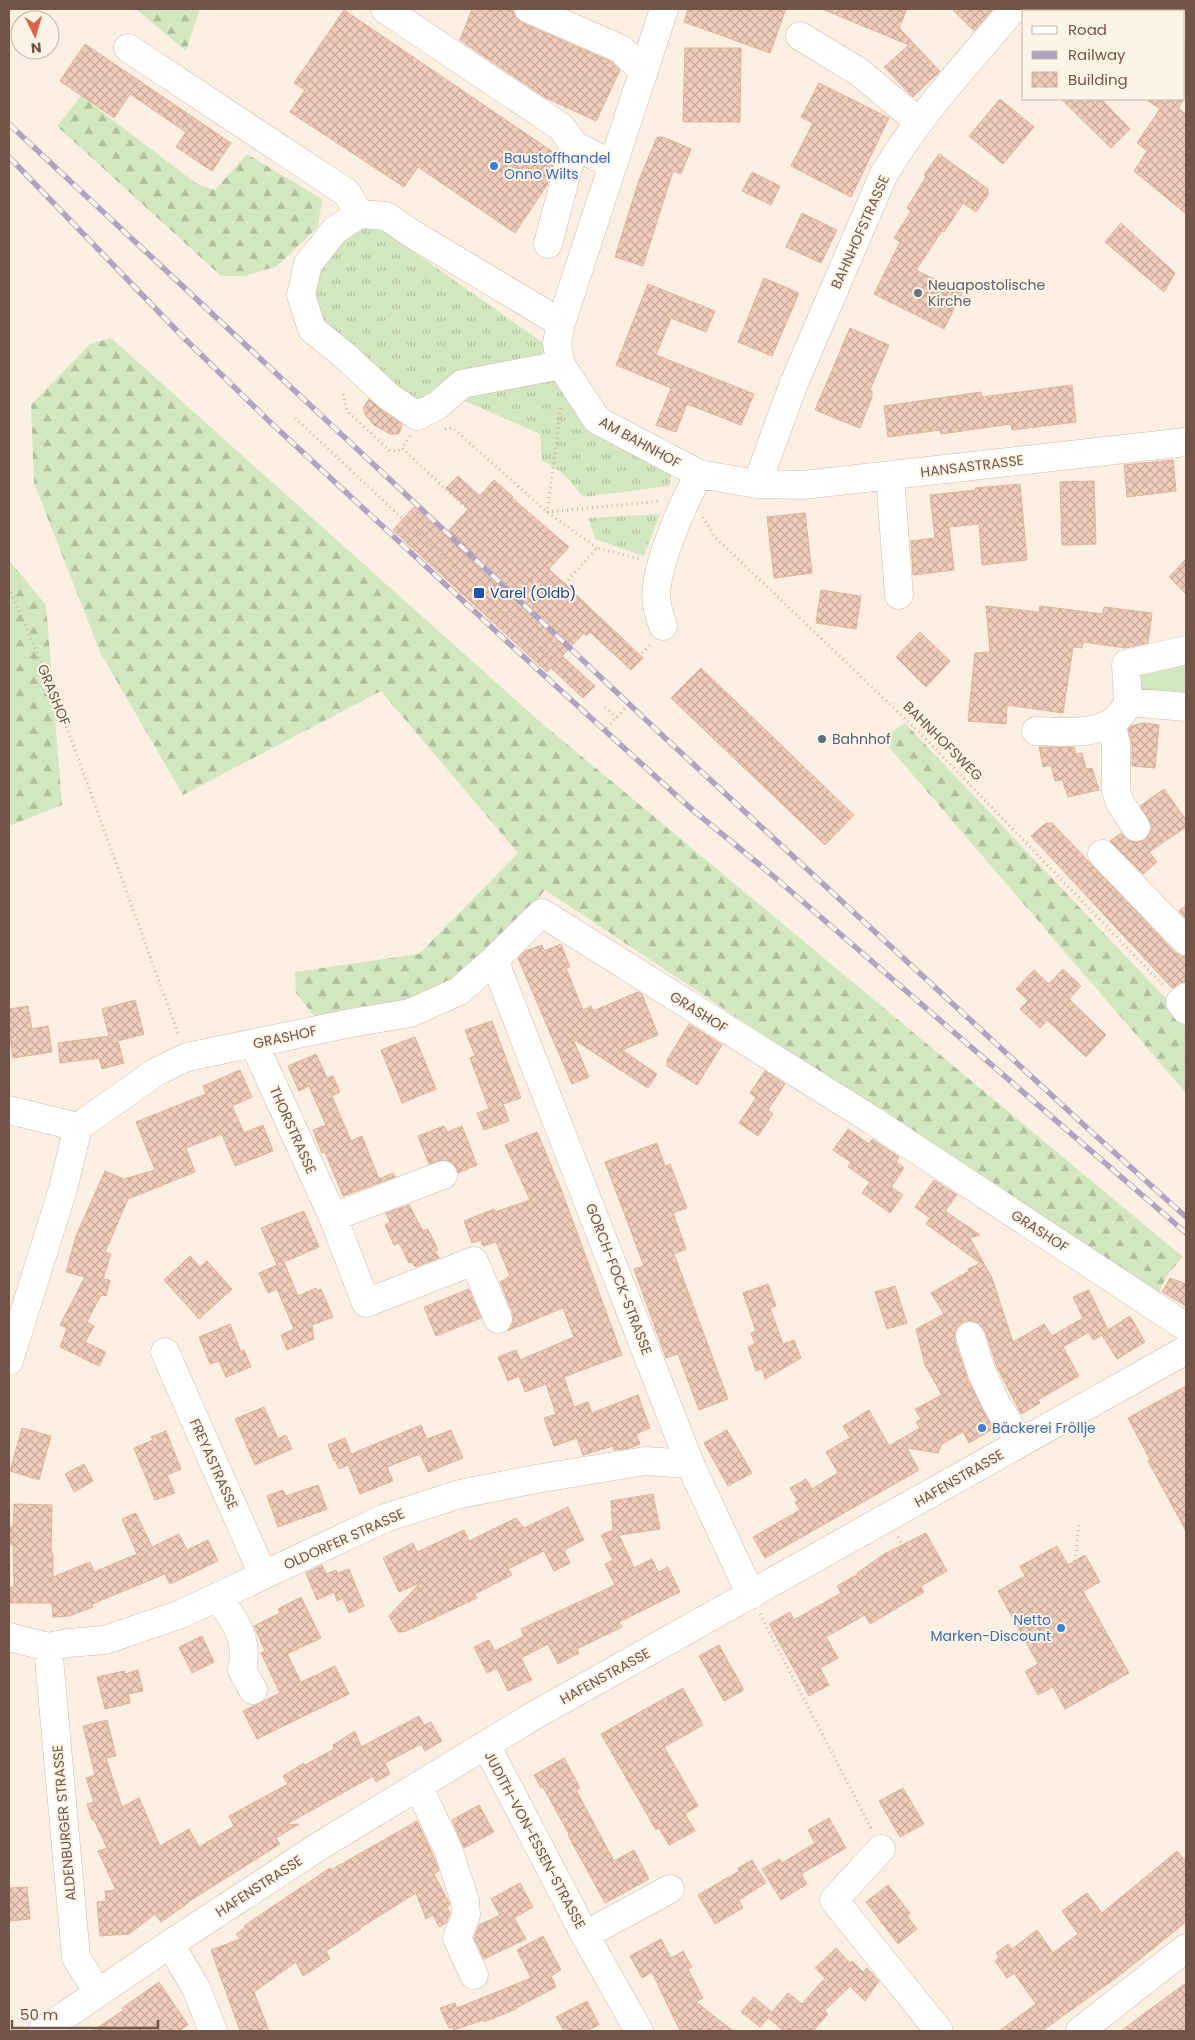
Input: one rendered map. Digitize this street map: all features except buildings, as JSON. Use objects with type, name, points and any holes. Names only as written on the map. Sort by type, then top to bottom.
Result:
[{"type":"street","points":[[385,9],[561,127],[574,145],[613,165]]},
{"type":"street","points":[[529,9],[620,49],[644,72]]},
{"type":"street","name":"AM BAHNHOF","points":[[664,9],[561,322],[558,343],[563,368],[597,420],[699,474],[757,484]]},
{"type":"street","name":"BAHNHOFSTRASSE","points":[[757,484],[794,383],[883,176],[900,146],[1013,9]]},
{"type":"street","points":[[800,36],[859,72],[919,122]]},
{"type":"street","points":[[128,48],[347,193],[359,214]]},
{"type":"street","points":[[548,244],[574,145]]},
{"type":"street","points":[[561,322],[414,235],[386,216],[359,214],[335,230],[308,264],[301,295],[312,329],[344,355],[388,396],[416,416],[438,405],[462,384],[563,368]]},
{"type":"street","name":"HANSASTRASSE","points":[[757,484],[803,485],[1186,442]]},
{"type":"street","points":[[663,626],[656,603],[657,581],[682,507],[699,474]]},
{"type":"street","points":[[890,476],[899,595]]},
{"type":"street","points":[[1036,731],[1067,732],[1111,724],[1121,716],[1128,702],[1126,664],[1186,650]]},
{"type":"street","points":[[1128,702],[1186,707]]},
{"type":"street","points":[[1111,724],[1116,744],[1116,791],[1120,803],[1136,827]]},
{"type":"street","points":[[1102,854],[1186,941]]},
{"type":"street","name":"GRASHOF","points":[[78,1127],[156,1072],[187,1057],[351,1023],[410,1013],[459,990],[494,960],[542,913],[874,1122],[1186,1327]]},
{"type":"street","name":"GORCH-FOCK-STRASSE","points":[[494,960],[690,1464],[751,1595]]},
{"type":"street","name":"THORSTRASSE","points":[[254,1044],[333,1217],[366,1303],[474,1261],[498,1319]]},
{"type":"street","points":[[9,1106],[78,1127],[63,1189],[9,1361]]},
{"type":"street","points":[[333,1217],[443,1175]]},
{"type":"street","points":[[970,1336],[982,1373],[996,1403],[1020,1443]]},
{"type":"street","name":"HAFENSTRASSE","points":[[42,2031],[320,1845],[535,1715],[1186,1350]]},
{"type":"street","name":"FREYASTRASSE","points":[[165,1352],[263,1575]]},
{"type":"street","name":"OLDORFER STRASSE","points":[[9,1637],[48,1647],[68,1643],[105,1640],[181,1614],[385,1518],[460,1494],[536,1478],[645,1461],[690,1464]]},
{"type":"street","points":[[218,1597],[235,1622],[243,1642],[244,1660],[242,1670],[253,1690]]},
{"type":"street","name":"ALDENBURGER STRASSE","points":[[48,1647],[76,1957],[98,1993]]},
{"type":"street","name":"JUDITH-VON-ESSEN-STRASSE","points":[[486,1745],[585,1935],[639,2031]]},
{"type":"street","points":[[418,1786],[448,1849],[465,1901],[466,1915],[457,1938],[474,1975]]},
{"type":"street","points":[[881,1849],[834,1900],[939,2031]]},
{"type":"street","name":"JUDITH-VON-ESSEN-STRASSE","points":[[585,1935],[670,1889]]},
{"type":"street","points":[[170,1944],[196,1988],[213,2031]]},
{"type":"street","points":[[1080,2031],[1186,1948]]},
{"type":"path","points":[[547,512],[563,368]]},
{"type":"path","points":[[343,394],[347,411],[390,451],[398,451],[402,448],[411,434]]},
{"type":"path","points":[[295,418],[556,662]]},
{"type":"path","points":[[436,431],[453,428],[547,512],[597,548],[662,565]]},
{"type":"path","points":[[402,448],[468,510]]},
{"type":"path","name":"BAHNHOFSWEG","points":[[547,512],[663,501],[682,507],[705,518],[715,537],[921,734],[1184,1003]]},
{"type":"path","points":[[565,584],[597,548]]},
{"type":"path","name":"GRASHOF","points":[[9,588],[54,692],[187,1057]]},
{"type":"path","points":[[608,728],[626,707]]},
{"type":"path","points":[[606,708],[616,718]]},
{"type":"path","points":[[1075,1561],[1079,1524]]},
{"type":"path","points":[[751,1595],[881,1849]]},
{"type":"green space","points":[[136,9],[200,9],[186,51]]},
{"type":"green space","points":[[81,96],[197,184],[215,190],[247,154],[322,199],[318,227],[277,266],[245,276],[221,276],[57,126]]},
{"type":"green space","points":[[368,223],[384,231],[545,344],[545,352],[539,356],[410,402],[327,325],[313,300],[317,264],[340,234]]},
{"type":"green space","points":[[111,338],[538,720],[1183,1257],[1168,1274],[1157,1296],[545,890],[490,956],[432,1000],[355,1007],[315,1017],[296,993],[295,972],[419,954],[518,853],[381,691],[183,795],[101,654],[34,483],[31,405],[90,344]]},
{"type":"green space","points":[[555,377],[672,473],[669,486],[583,497],[560,471],[542,461],[540,434],[465,401],[475,388]]},
{"type":"green space","points":[[660,514],[644,556],[595,539],[588,518]]},
{"type":"green space","points":[[9,560],[46,605],[62,805],[9,826]]},
{"type":"green space","points":[[1186,658],[1186,698],[1141,695],[1136,671]]},
{"type":"green space","points":[[905,723],[1171,1004],[1186,1023],[1186,1093],[882,739]]},
{"type":"railway","points":[[9,124],[664,737],[1186,1217]]},
{"type":"railway","points":[[9,157],[183,337],[269,421],[514,648],[688,806],[772,875],[1186,1233]]},
{"type":"place","name":"Baustoffhandel Onno Wilts","points":[[494,166]]},
{"type":"place","name":"Neuapostolische Kirche","points":[[918,293]]},
{"type":"place","name":"Varel (Oldb)","points":[[479,593]]},
{"type":"place","name":"Bahnhof","points":[[822,739]]},
{"type":"place","name":"Bäckerei Fröllje","points":[[982,1428]]},
{"type":"place","name":"Netto Marken-Discount","points":[[1061,1628]]}]
